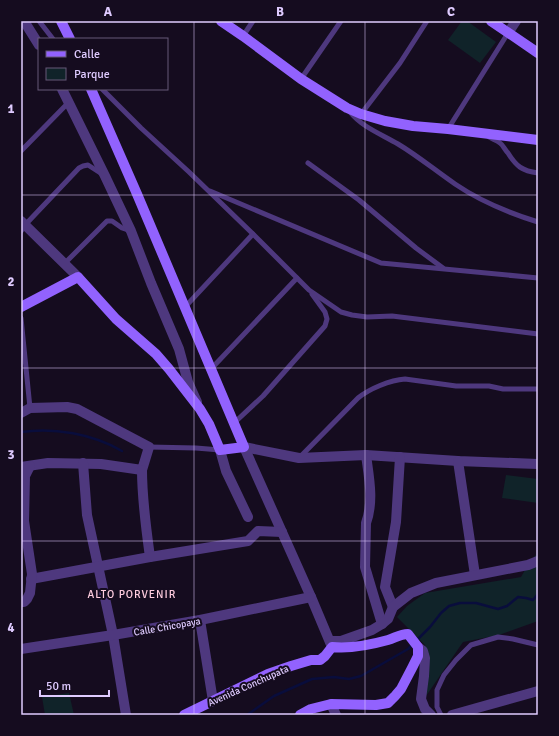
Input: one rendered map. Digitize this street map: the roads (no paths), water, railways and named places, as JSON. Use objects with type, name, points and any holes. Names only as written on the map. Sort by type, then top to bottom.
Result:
[{"type":"street","points":[[24,21],[38,43]]},
{"type":"street","points":[[61,21],[70,38]]},
{"type":"street","points":[[221,21],[301,79],[347,108],[361,114],[385,121],[413,126],[538,140]]},
{"type":"street","points":[[491,21],[538,53]]},
{"type":"street","points":[[508,33],[516,21]]},
{"type":"street","points":[[63,90],[131,231],[179,349],[188,382],[200,409]]},
{"type":"street","points":[[91,90],[244,447],[331,644],[342,648],[362,646],[389,640],[403,634],[408,634],[423,651],[425,658],[421,699],[425,708],[431,715]]},
{"type":"street","points":[[22,226],[78,277],[116,319],[156,354],[169,369],[200,409],[209,424],[220,450],[226,471],[248,517]]},
{"type":"street","points":[[21,307],[78,277]]},
{"type":"street","points":[[21,413],[30,408],[68,407],[78,409],[149,447],[142,470],[142,496],[150,557]]},
{"type":"street","points":[[220,450],[244,447],[299,458],[366,455],[538,464]]},
{"type":"street","points":[[366,455],[371,497],[366,523],[365,567],[382,624]]},
{"type":"street","points":[[393,607],[385,587],[396,522],[400,457]]},
{"type":"street","points":[[458,461],[475,575]]},
{"type":"street","points":[[21,602],[24,602],[27,599],[30,593],[32,574],[24,521],[26,466],[48,463],[83,463],[142,470]]},
{"type":"street","points":[[83,463],[87,515],[112,635],[126,715]]},
{"type":"street","points":[[31,580],[150,557],[248,541],[258,531],[282,532]]},
{"type":"street","points":[[331,644],[372,630],[382,624],[388,618],[393,607],[411,593],[436,583],[528,565],[538,561]]},
{"type":"street","name":"Calle Chicopaya","points":[[21,649],[200,620],[311,597]]},
{"type":"street","points":[[200,620],[213,701]]},
{"type":"street","name":"Avenida Conchupata","points":[[184,715],[268,674],[311,660],[320,660],[325,656],[331,644]]},
{"type":"street","points":[[300,715],[311,709],[331,704],[376,706],[388,703],[401,689],[418,656],[418,647]]},
{"type":"street","points":[[452,715],[538,691]]},
{"type":"street","points":[[331,704],[336,715]]},
{"type":"lane","points":[[39,21],[53,38]]},
{"type":"lane","points":[[243,36],[253,21]]},
{"type":"lane","points":[[301,79],[341,21]]},
{"type":"lane","points":[[361,114],[400,63],[427,21]]},
{"type":"lane","points":[[448,129],[508,33]]},
{"type":"lane","points":[[103,90],[253,234],[309,290],[325,312],[327,319],[326,326],[263,396],[234,423]]},
{"type":"lane","points":[[21,151],[69,102]]},
{"type":"lane","points":[[347,108],[362,124],[398,144],[477,197],[518,216],[538,222]]},
{"type":"lane","points":[[481,133],[500,143],[517,166],[524,170],[538,173]]},
{"type":"lane","points":[[308,162],[359,200],[416,248],[444,268]]},
{"type":"lane","points":[[22,226],[79,168],[88,165],[105,176]]},
{"type":"lane","points":[[206,190],[381,263],[538,278]]},
{"type":"lane","points":[[64,264],[107,222],[112,221],[122,228],[131,231]]},
{"type":"lane","points":[[185,307],[253,234]]},
{"type":"lane","points":[[211,369],[297,278]]},
{"type":"lane","points":[[309,290],[341,312],[352,315],[367,317],[392,316],[538,334]]},
{"type":"lane","points":[[21,318],[30,408]]},
{"type":"lane","points":[[299,458],[358,398],[364,393],[391,381],[405,379],[456,386],[489,386],[504,389],[538,389]]},
{"type":"lane","points":[[149,447],[220,450]]},
{"type":"lane","points":[[441,715],[437,707],[437,690],[444,675],[456,660],[472,646],[498,637],[513,639],[538,646]]},
{"type":"waterway","points":[[21,432],[47,430],[73,433],[99,440],[122,451]]},
{"type":"waterway","points":[[417,640],[449,606],[460,603],[476,603],[498,609],[507,606],[518,597],[533,600],[538,594]]},
{"type":"waterway","points":[[247,715],[274,696],[312,679],[334,677],[349,679],[361,676],[408,649],[413,644]]},
{"type":"district","name":"ALTO PORVENIR","points":[[132,594]]}]
